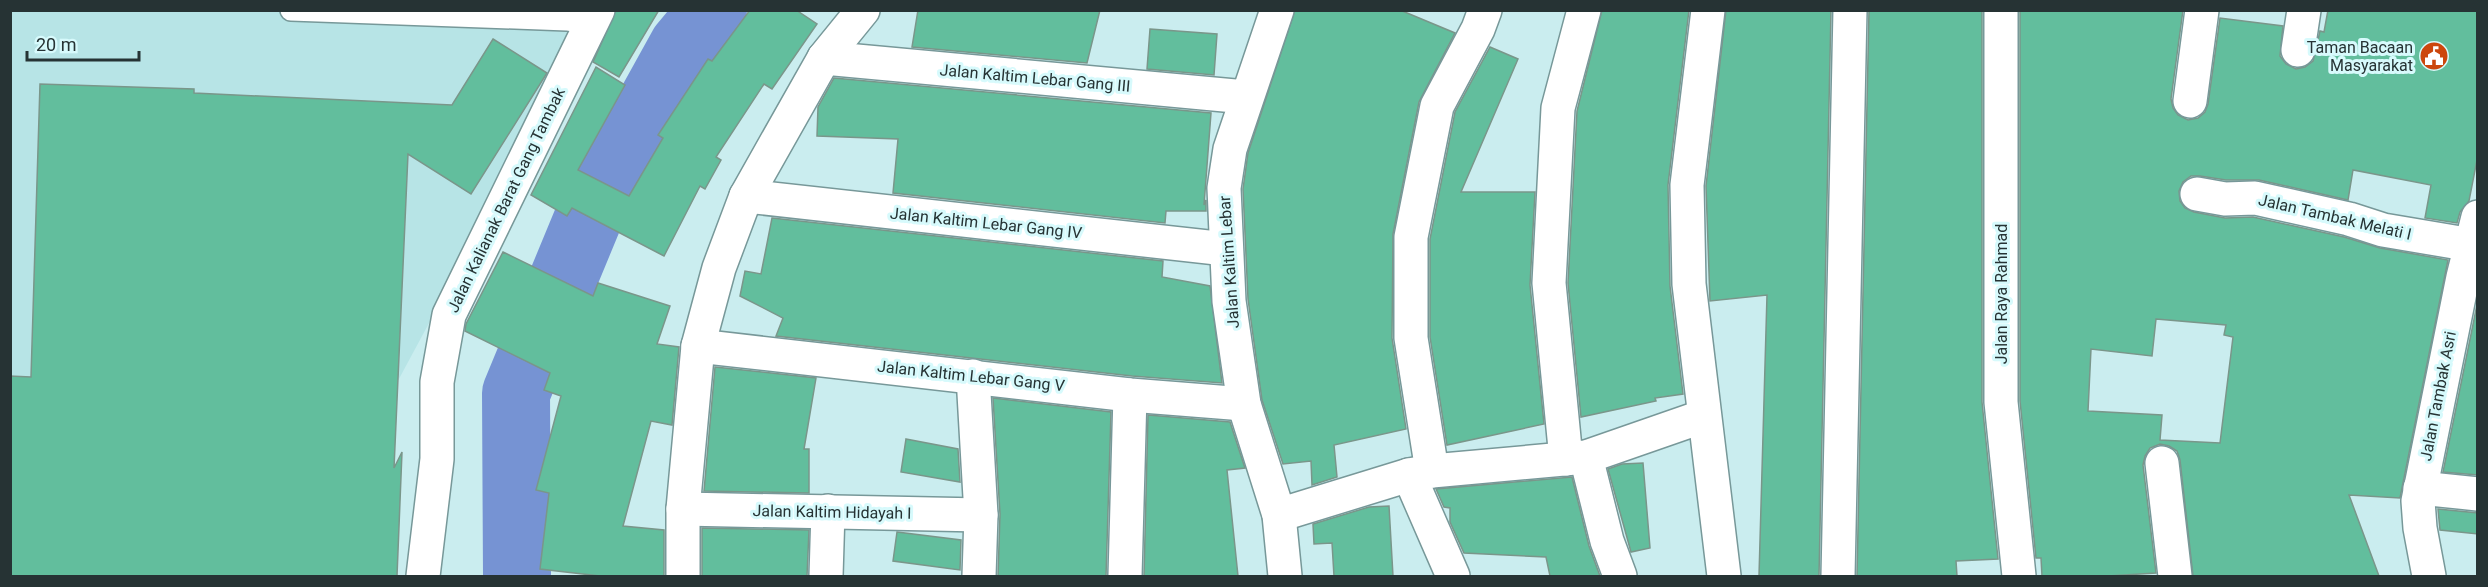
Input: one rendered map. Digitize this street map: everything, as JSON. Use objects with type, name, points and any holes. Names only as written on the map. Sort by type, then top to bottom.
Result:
[{"type":"street","points":[[683,576],[683,509],[698,346],[719,268],[746,196],[824,58],[863,10]]},
{"type":"street","name":"Jalan Kaltim Lebar","points":[[1277,10],[1230,149],[1224,188],[1229,301],[1244,404],[1279,515],[1285,576]]},
{"type":"street","points":[[1453,576],[1420,473],[1411,338],[1411,237],[1437,106],[1478,29],[1485,10]]},
{"type":"street","points":[[1584,10],[1558,108],[1549,283],[1576,458],[1620,576]]},
{"type":"street","points":[[1708,10],[1687,185],[1689,284],[1724,576]]},
{"type":"street","points":[[1838,576],[1850,10]]},
{"type":"street","name":"Jalan Raya Rahmad","points":[[2001,10],[2001,402],[2019,576]]},
{"type":"street","points":[[2190,101],[2202,10]]},
{"type":"street","points":[[2298,50],[2304,10]]},
{"type":"street","name":"Jalan Kalianak Barat Gang Tambak","points":[[423,576],[436,459],[436,382],[449,315],[595,17]]},
{"type":"street","name":"Jalan Kaltim Lebar Gang III","points":[[824,58],[1246,98]]},
{"type":"street","name":"Jalan Tambak Melati I","points":[[2197,194],[2225,199],[2255,198],[2349,219],[2383,230],[2475,231]]},
{"type":"street","name":"Jalan Kaltim Lebar Gang IV","points":[[746,196],[1226,249]]},
{"type":"street","name":"Jalan Tambak Asri","points":[[2429,576],[2420,528],[2418,501],[2470,278],[2475,231]]},
{"type":"street","name":"Jalan Kaltim Lebar Gang V","points":[[698,346],[1130,394],[1244,404]]},
{"type":"street","points":[[973,376],[981,515],[979,576]]},
{"type":"street","points":[[1125,576],[1130,394]]},
{"type":"street","points":[[1279,515],[1420,473],[1576,458],[1704,416]]},
{"type":"street","points":[[2162,463],[2175,576]]},
{"type":"street","points":[[2420,488],[2478,494]]},
{"type":"street","name":"Jalan Kaltim Hidayah I","points":[[683,509],[981,515]]},
{"type":"street","points":[[826,576],[828,511]]},
{"type":"lane","points":[[291,10],[438,13],[567,20],[595,17]]},
{"type":"shaded area","points":[[10,11],[597,11],[365,442],[340,576],[11,576]]},
{"type":"building","points":[[616,10],[659,10],[619,77],[593,62]]},
{"type":"building","points":[[750,10],[796,10],[817,24],[772,89],[764,84],[716,157],[721,160],[705,189],[700,186],[664,256],[572,208],[567,216],[531,195],[596,67],[625,85],[578,170],[629,196],[663,138],[658,135],[708,59],[712,61]]},
{"type":"building","points":[[918,10],[1100,10],[1087,63],[912,47]]},
{"type":"building","points":[[1295,10],[1400,10],[1455,33],[1419,102],[1393,234],[1392,338],[1406,429],[1334,445],[1337,477],[1312,485],[1311,461],[1283,464],[1262,400],[1248,299],[1243,189],[1248,153]]},
{"type":"building","points":[[1602,10],[1689,10],[1668,185],[1670,286],[1683,394],[1655,398],[1656,401],[1581,417],[1568,283],[1577,111]]},
{"type":"building","points":[[1726,10],[1831,10],[1819,576],[1759,576],[1767,295],[1710,301],[1706,186]]},
{"type":"building","points":[[1869,10],[1982,10],[1982,402],[1998,559],[1956,561],[1957,576],[1857,576]]},
{"type":"building","points":[[2020,10],[2183,10],[2171,99],[2178,115],[2188,120],[2198,118],[2205,112],[2208,104],[2220,18],[2283,26],[2280,56],[2286,64],[2296,69],[2305,67],[2313,61],[2320,31],[2324,32],[2328,10],[2478,10],[2478,155],[2469,201],[2460,212],[2457,223],[2425,218],[2431,185],[2353,170],[2348,200],[2259,180],[2226,180],[2200,176],[2191,176],[2183,182],[2179,191],[2180,201],[2185,208],[2194,212],[2225,218],[2253,217],[2344,237],[2380,248],[2448,260],[2400,498],[2349,495],[2379,576],[2193,576],[2180,460],[2177,451],[2160,444],[2150,448],[2143,465],[2156,573],[2042,576],[2041,558],[2036,558],[2020,401]],"holes":[[[2156,319],[2226,325],[2224,335],[2233,337],[2220,443],[2160,440],[2162,415],[2088,411],[2091,349],[2152,356]]]},
{"type":"building","points":[[1150,29],[1217,34],[1214,75],[1147,69]]},
{"type":"building","points":[[493,39],[547,73],[471,194],[408,154],[394,468],[402,452],[397,576],[10,576],[10,376],[31,377],[40,84],[194,89],[194,93],[452,105]]},
{"type":"building","points":[[1490,47],[1518,59],[1461,192],[1535,192],[1530,285],[1544,424],[1447,445],[1430,337],[1430,239],[1455,112]]},
{"type":"building","points":[[834,78],[1211,113],[1204,205],[1206,200],[1206,211],[1166,211],[1165,223],[893,193],[898,139],[817,136],[818,107]]},
{"type":"building","points":[[772,218],[1163,261],[1162,277],[1210,286],[1222,383],[1132,376],[776,336],[783,318],[740,296],[745,271],[761,274]]},
{"type":"building","points":[[503,252],[593,296],[598,283],[670,306],[657,344],[679,347],[672,425],[651,421],[623,526],[664,530],[664,576],[600,576],[540,569],[549,493],[536,490],[561,396],[544,390],[550,373],[465,331],[466,324]]},
{"type":"building","points":[[2478,300],[2478,475],[2443,472]]},
{"type":"building","points":[[715,367],[816,378],[804,449],[809,449],[809,493],[704,491]]},
{"type":"building","points":[[993,398],[1111,412],[1106,576],[998,576],[1000,514]]},
{"type":"building","points":[[1148,415],[1230,422],[1245,468],[1227,470],[1238,576],[1144,576]]},
{"type":"building","points":[[906,439],[958,449],[960,482],[901,472]]},
{"type":"building","points":[[1643,463],[1650,548],[1631,552],[1608,469],[1622,464]]},
{"type":"building","points":[[1572,477],[1589,546],[1600,576],[1550,576],[1546,557],[1464,553],[1450,522],[1450,508],[1444,507],[1436,489]]},
{"type":"building","points":[[1389,506],[1393,576],[1334,576],[1332,543],[1314,544],[1313,524],[1369,507]]},
{"type":"building","points":[[2438,509],[2478,513],[2478,534],[2440,530]]},
{"type":"building","points":[[702,528],[809,530],[807,576],[702,576]]},
{"type":"building","points":[[897,532],[961,540],[960,570],[893,561]]},
{"type":"waterway","points":[[517,576],[516,393],[590,214],[683,46],[713,10]]},
{"type":"place","name":"Taman Bacaan Masyarakat","points":[[2434,56]]}]
